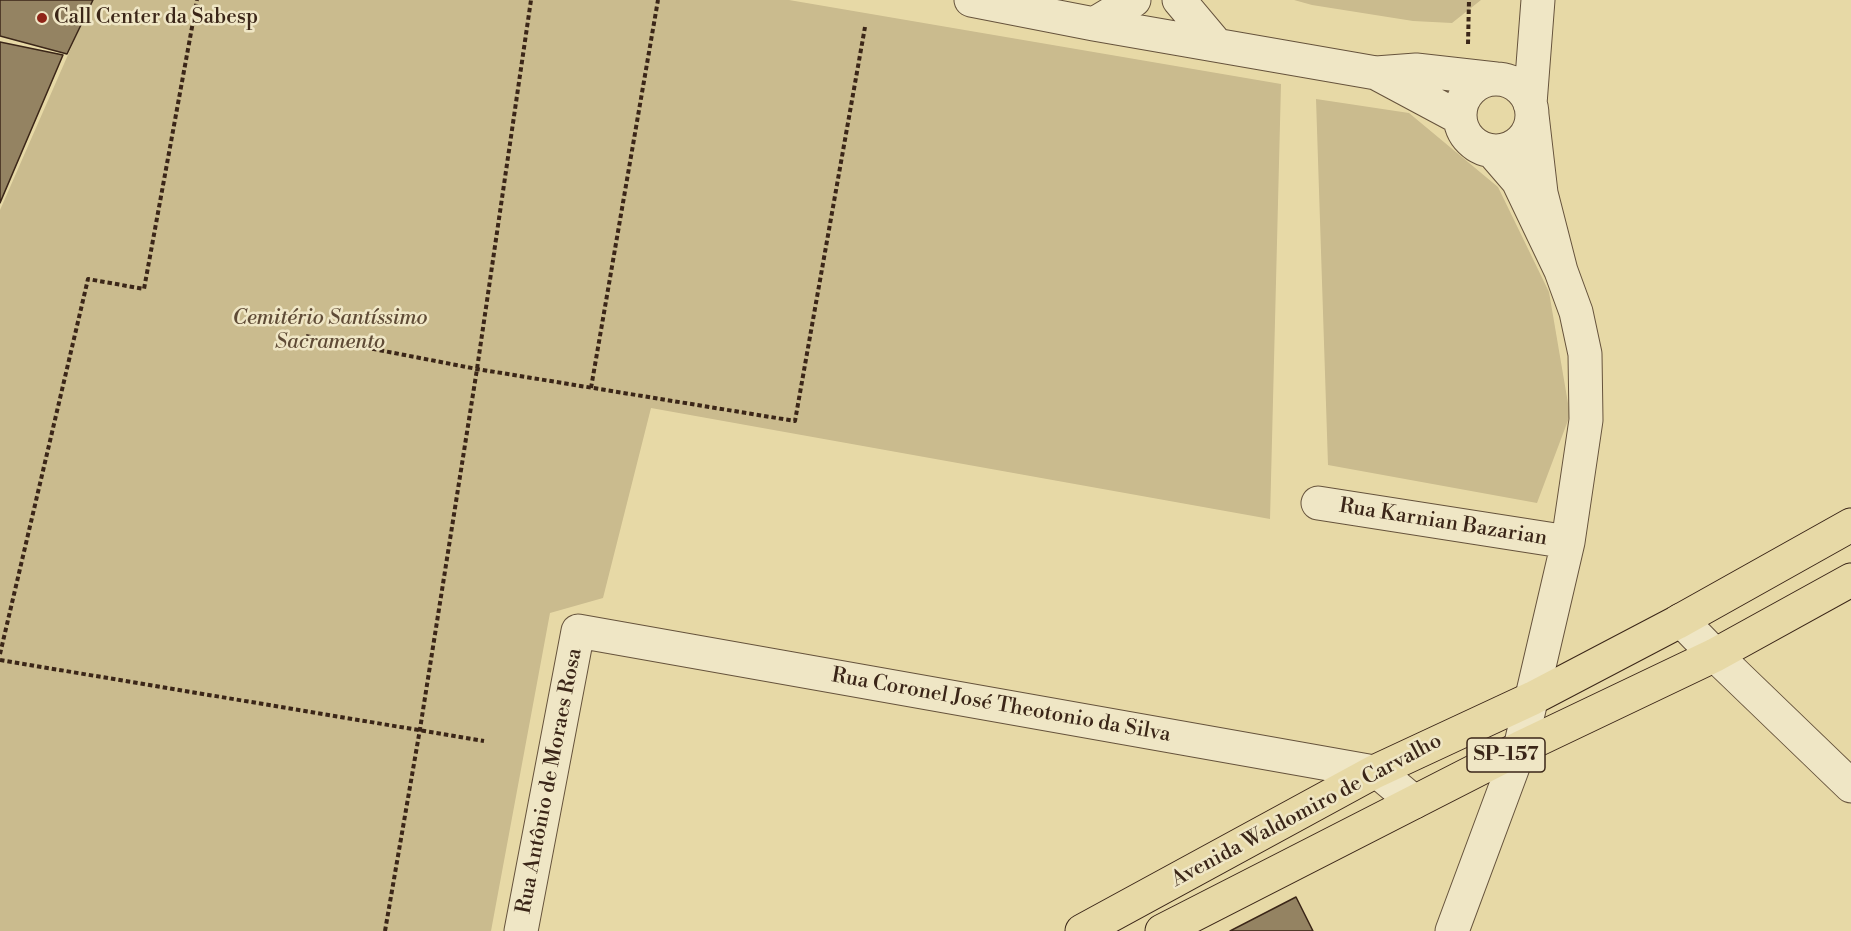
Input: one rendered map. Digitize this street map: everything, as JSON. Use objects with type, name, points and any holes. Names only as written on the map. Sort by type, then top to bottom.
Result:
[{"type":"main road","name":"Avenida Waldomiro de Carvalho","points":[[1082,931],[1374,772],[1533,698],[1681,620],[1851,525]]},
{"type":"main road","name":"Avenida Waldomiro de Carvalho","points":[[1162,931],[1520,748],[1715,655],[1851,580]]},
{"type":"street","points":[[971,0],[1094,24],[1376,72],[1416,70],[1507,81],[1517,86],[1525,94],[1531,110],[1541,193],[1561,271]]},
{"type":"street","points":[[1094,24],[1134,0]]},
{"type":"street","points":[[1179,0],[1216,44]]},
{"type":"street","points":[[1482,77],[1484,81],[1474,86],[1461,106],[1460,118],[1463,130],[1470,141],[1480,148],[1493,152],[1505,151],[1516,146],[1531,126],[1539,0]]},
{"type":"street","points":[[1376,72],[1460,118]]},
{"type":"street","points":[[1452,931],[1520,748],[1568,542],[1586,420],[1585,354],[1576,312],[1561,271],[1518,181],[1493,152]]},
{"type":"street","name":"Rua Karnian Bazarian","points":[[1318,503],[1568,542]]},
{"type":"street","points":[[1681,620],[1851,786]]},
{"type":"street","name":"Rua Coronel José Theotonio da Silva","points":[[578,631],[1374,772],[1383,776],[1414,802]]},
{"type":"street","name":"Rua Antônio de Moraes Rosa","points":[[521,931],[578,631]]},
{"type":"path","points":[[0,654],[88,279],[144,289],[197,0]]},
{"type":"path","points":[[385,931],[420,729],[477,369],[531,0]]},
{"type":"path","points":[[591,388],[658,0]]},
{"type":"path","points":[[1469,0],[1482,77]]},
{"type":"path","points":[[306,336],[477,369],[795,422],[865,27]]},
{"type":"path","points":[[0,660],[484,741]]},
{"type":"green space","name":"Cemitério Santíssimo Sacramento","points":[[92,0],[789,0],[1281,84],[1270,519],[651,408],[603,598],[550,613],[491,931],[0,931],[0,210]]},
{"type":"green space","points":[[1294,0],[1481,0],[1452,23],[1413,21]]},
{"type":"green space","points":[[1316,99],[1409,113],[1498,187],[1549,292],[1570,415],[1537,503],[1328,465]]},
{"type":"building","name":"Call Center da Sabesp","points":[[0,0],[93,0],[67,54],[0,36]]},
{"type":"building","points":[[0,42],[63,55],[0,203]]},
{"type":"building","points":[[1296,897],[1313,931],[1230,931]]},
{"type":"place","name":"Call Center da Sabesp","points":[[42,18]]}]
